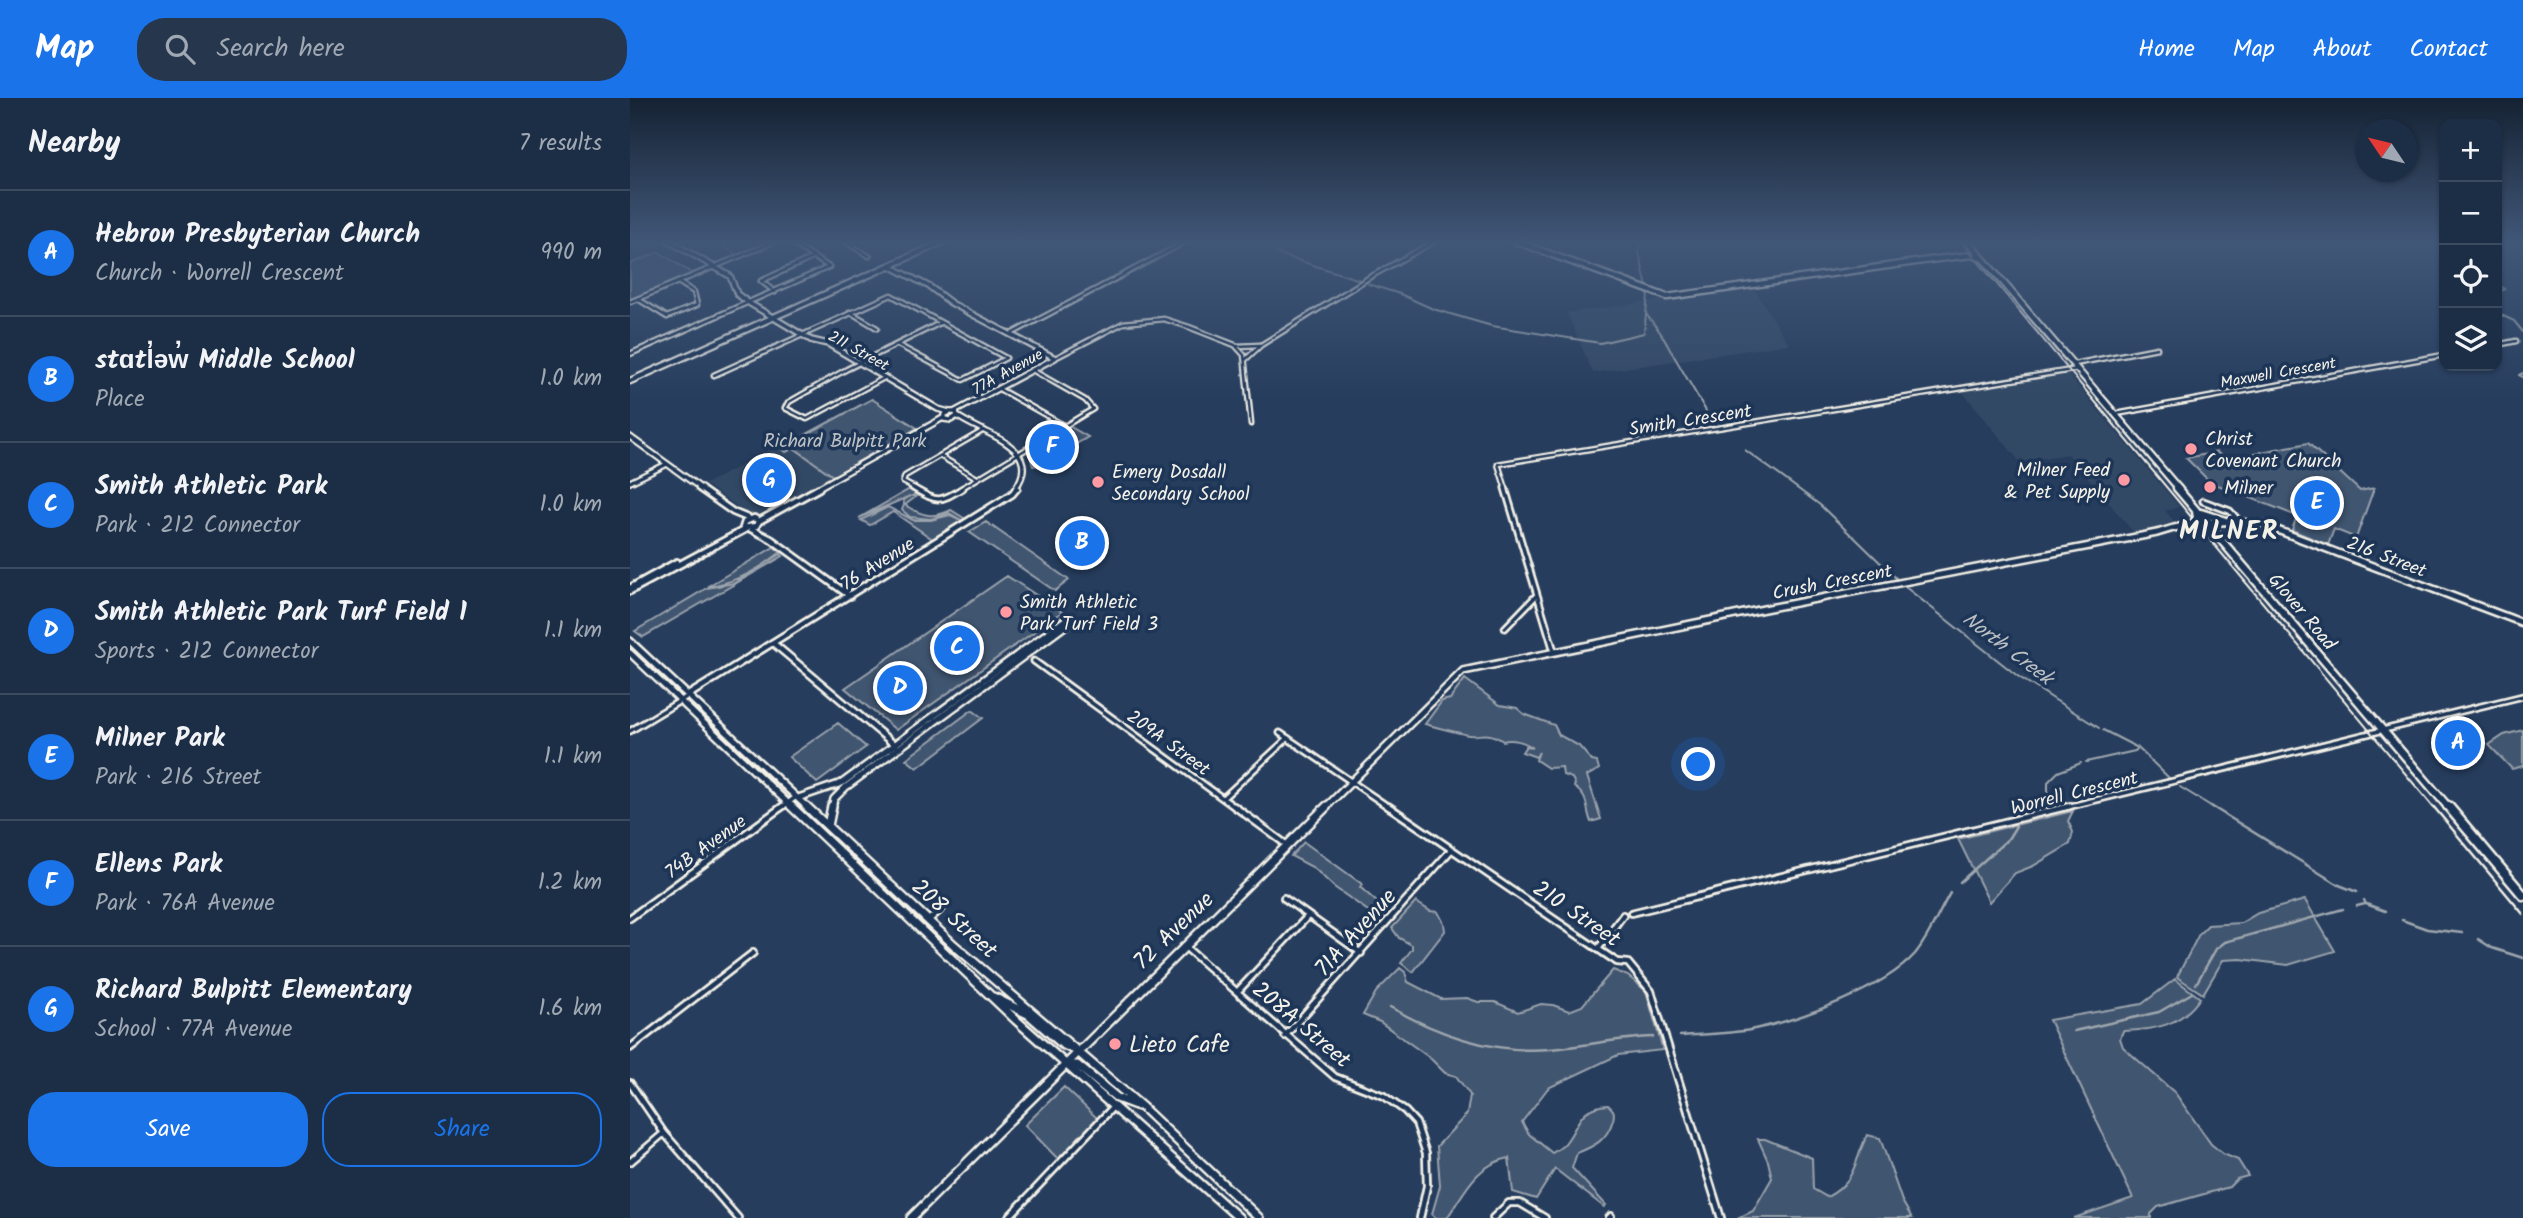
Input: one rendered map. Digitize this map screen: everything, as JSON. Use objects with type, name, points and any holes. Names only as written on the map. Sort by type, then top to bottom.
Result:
[{"type":"highway","name":"Glover Road","points":[[2013,293],[2523,895]]},
{"type":"highway","points":[[2196,509],[2214,519],[2229,522]]},
{"type":"highway","points":[[2193,524],[2197,518],[2196,509]]},
{"type":"main road","points":[[630,383],[830,293]]},
{"type":"main road","points":[[1657,293],[1667,297],[1694,293]]},
{"type":"main road","name":"216 Street","points":[[2208,523],[2239,521],[2282,531],[2523,623]]},
{"type":"main road","name":"Crush Crescent","points":[[1463,671],[2208,523]]},
{"type":"main road","points":[[828,826],[834,799],[844,785],[1067,622]]},
{"type":"main road","name":"208 Street","points":[[630,641],[690,694],[928,921],[1143,1108],[1259,1218]]},
{"type":"main road","name":"208 Street","points":[[630,653],[990,996],[1239,1218]]},
{"type":"main road","name":"72 Avenue","points":[[911,1218],[1463,671]]},
{"type":"main road","points":[[797,797],[844,785]]},
{"type":"main road","points":[[990,996],[1021,1009],[1062,1044],[1078,1051]]},
{"type":"main road","points":[[1064,1064],[1077,1065],[1117,1098],[1143,1108]]},
{"type":"street","points":[[630,302],[649,293]]},
{"type":"street","points":[[637,298],[669,317],[697,305],[694,293]]},
{"type":"street","name":"211 Street","points":[[737,293],[801,334],[828,344],[938,409],[954,413],[971,425]]},
{"type":"street","points":[[630,354],[772,293]]},
{"type":"street","points":[[938,293],[1055,358],[1123,323],[1145,319],[1164,319],[1235,345],[1261,345]]},
{"type":"street","points":[[1010,334],[1088,293]]},
{"type":"street","points":[[1245,360],[1261,345],[1344,293]]},
{"type":"street","points":[[714,374],[891,295],[1006,359],[967,380],[898,345]]},
{"type":"street","points":[[850,312],[877,328]]},
{"type":"street","points":[[884,378],[807,419],[785,408],[785,405],[859,363],[940,323]]},
{"type":"street","points":[[2502,344],[2516,341]]},
{"type":"street","points":[[1235,345],[1245,360],[1251,424]]},
{"type":"street","points":[[2074,364],[2157,348]]},
{"type":"street","name":"Maxwell Crescent","points":[[2116,414],[2439,356]]},
{"type":"street","name":"77A Avenue","points":[[954,413],[1055,358]]},
{"type":"street","name":"Smith Crescent","points":[[1555,651],[1536,596],[1499,464],[2078,369]]},
{"type":"street","points":[[984,430],[902,479],[938,501],[1093,409],[1085,400],[1034,371]]},
{"type":"street","points":[[999,390],[1065,426]]},
{"type":"street","name":"211 Street","points":[[938,409],[946,418],[984,430],[1019,452]]},
{"type":"street","points":[[946,418],[954,413]]},
{"type":"street","points":[[630,589],[954,413]]},
{"type":"street","points":[[630,437],[733,512],[756,521],[767,536]]},
{"type":"street","name":"76 Avenue","points":[[630,731],[1012,494],[1020,485],[1025,466],[1019,452]]},
{"type":"street","points":[[940,456],[977,478]]},
{"type":"street","points":[[630,482],[667,464]]},
{"type":"street","name":"216 Street","points":[[2203,501],[2230,511],[2239,521]]},
{"type":"street","points":[[733,512],[745,527],[767,536],[850,596]]},
{"type":"street","points":[[745,527],[756,521]]},
{"type":"street","points":[[1504,628],[1536,596]]},
{"type":"street","points":[[773,643],[896,746]]},
{"type":"street","name":"209A Street","points":[[1034,661],[1287,845]]},
{"type":"street","name":"Worrell Crescent","points":[[1631,913],[2385,732],[2523,696]]},
{"type":"street","name":"210 Street","points":[[1280,733],[1617,962],[1628,962],[1651,991],[1721,1218]]},
{"type":"street","points":[[1223,798],[1288,738]]},
{"type":"street","name":"74B Avenue","points":[[630,918],[797,797]]},
{"type":"street","name":"71A Avenue","points":[[1285,1036],[1451,850]]},
{"type":"street","points":[[1284,898],[1361,953]]},
{"type":"street","points":[[928,921],[943,907]]},
{"type":"street","points":[[1598,949],[1623,915]]},
{"type":"street","points":[[1237,992],[1308,916]]},
{"type":"street","name":"208A Street","points":[[1184,946],[1285,1036],[1348,1085],[1391,1099],[1406,1111],[1418,1127],[1427,1149],[1429,1177],[1420,1218]]},
{"type":"street","points":[[630,1048],[753,953]]},
{"type":"street","points":[[630,1083],[664,1133],[738,1218]]},
{"type":"street","points":[[1008,1218],[1114,1106]]},
{"type":"street","points":[[630,1162],[664,1133]]},
{"type":"street","points":[[1493,1218],[1509,1203],[1520,1203],[1545,1218]]},
{"type":"shaded area","points":[[1708,293],[1757,293],[1789,344],[1593,373],[1567,313]]},
{"type":"shaded area","points":[[2068,374],[2179,507],[2165,511],[2176,523],[2135,534],[2068,454],[2020,462],[1962,391]]},
{"type":"shaded area","points":[[787,442],[833,476],[753,517],[705,484]]},
{"type":"green space","points":[[630,293],[646,293],[630,300]]},
{"type":"green space","name":"Richard Bulpitt Park","points":[[872,399],[917,428],[833,476],[794,448],[786,452],[781,448]]},
{"type":"green space","points":[[1069,426],[1088,437],[1042,464],[1033,466],[1028,450]]},
{"type":"green space","points":[[2308,443],[2360,491],[2374,488],[2356,538],[2334,529],[2328,545],[2292,530],[2297,516],[2210,482],[2186,458],[2217,452],[2224,459]]},
{"type":"green space","points":[[910,489],[917,493],[912,496],[917,496],[905,505],[911,509],[933,515],[951,510],[967,520],[964,522],[949,513],[931,519],[910,517],[902,510],[903,500],[910,496],[859,518]]},
{"type":"green space","points":[[888,507],[913,520],[931,520],[950,515],[964,522],[934,540],[893,512],[870,525],[861,520]]},
{"type":"green space","points":[[986,522],[1069,580],[1055,591],[969,532]]},
{"type":"green space","points":[[774,547],[781,552],[755,570],[737,579],[708,586]]},
{"type":"green space","points":[[781,554],[783,556],[643,637],[635,631],[707,588],[734,583]]},
{"type":"green space","points":[[1007,576],[1062,612],[896,730],[845,688]]},
{"type":"green space","points":[[1465,679],[1500,705],[1517,708],[1524,714],[1554,725],[1559,735],[1579,746],[1592,761],[1597,762],[1599,769],[1587,776],[1601,819],[1591,822],[1585,799],[1574,787],[1572,778],[1563,775],[1562,767],[1548,768],[1536,760],[1539,752],[1536,757],[1522,752],[1526,746],[1533,748],[1527,744],[1515,740],[1503,741],[1486,734],[1469,735],[1425,724],[1442,701],[1450,699]]},
{"type":"green space","points":[[972,710],[983,718],[917,768],[906,759]]},
{"type":"green space","points":[[838,723],[866,747],[817,783],[789,757]]},
{"type":"green space","points":[[2523,730],[2523,766],[2512,769],[2489,745],[2504,735]]},
{"type":"green space","points":[[2073,811],[2068,821],[2073,832],[2070,844],[2033,866],[2015,873],[1989,902],[1958,839]]},
{"type":"green space","points":[[1304,842],[1362,884],[1360,887],[1379,904],[1383,917],[1381,920],[1334,887],[1314,868],[1291,856]]},
{"type":"green space","points":[[2305,900],[2335,951],[2288,965],[2241,959],[2223,960],[2203,994],[2177,977],[2199,934],[2208,925],[2241,923],[2258,913]]},
{"type":"green space","points":[[1416,902],[1430,911],[1438,912],[1445,931],[1413,972],[1401,963],[1412,945],[1399,938],[1392,928]]},
{"type":"green space","points":[[1400,968],[1405,972],[1408,982],[1441,999],[1467,998],[1478,1002],[1495,1002],[1518,1012],[1541,1004],[1569,1011],[1582,1006],[1613,970],[1628,976],[1646,991],[1663,1050],[1618,1055],[1548,1088],[1522,1122],[1529,1134],[1552,1153],[1565,1144],[1585,1113],[1598,1106],[1608,1105],[1612,1108],[1614,1117],[1607,1133],[1595,1145],[1577,1153],[1572,1168],[1606,1205],[1604,1207],[1555,1169],[1536,1199],[1513,1192],[1509,1158],[1479,1173],[1447,1218],[1436,1218],[1432,1214],[1440,1186],[1437,1146],[1467,1114],[1470,1095],[1456,1076],[1445,1073],[1430,1058],[1380,1022],[1363,1015],[1376,992]]},
{"type":"green space","points":[[2175,979],[2200,998],[2184,1015],[2166,1025],[2123,1031],[2120,1038],[2123,1047],[2175,1093],[2211,1144],[2223,1154],[2238,1160],[2248,1176],[2237,1179],[2229,1187],[2158,1207],[2151,1214],[2151,1218],[2074,1218],[2133,1198],[2049,1020],[2142,1004]]},
{"type":"green space","points":[[1064,1087],[1098,1119],[1059,1160],[1025,1125]]},
{"type":"green space","points":[[1867,1135],[1880,1138],[1902,1201],[1912,1218],[1738,1218],[1753,1211],[1772,1178],[1758,1139],[1765,1139],[1812,1158],[1813,1189],[1827,1197],[1849,1178]]},
{"type":"waterway","points":[[1398,293],[1433,309],[1492,326],[1600,343],[1644,333],[1648,295]]},
{"type":"waterway","name":"North Creek","points":[[1647,315],[1660,332],[1706,411]]},
{"type":"waterway","points":[[2502,315],[2514,321],[2523,332]]},
{"type":"waterway","points":[[2523,373],[2519,375],[2523,377]]},
{"type":"waterway","name":"North Creek","points":[[1745,450],[1820,505],[1851,535]]},
{"type":"waterway","name":"North Creek","points":[[1853,536],[1898,580]]},
{"type":"waterway","name":"North Creek","points":[[1904,586],[2019,677],[2099,728]]},
{"type":"waterway","name":"North Creek","points":[[2103,730],[2138,748]]},
{"type":"waterway","points":[[2086,762],[2135,751],[2138,748]]},
{"type":"waterway","name":"North Creek","points":[[2138,748],[2169,778]]},
{"type":"waterway","points":[[2041,808],[2048,806],[2048,782],[2058,772],[2081,763]]},
{"type":"waterway","name":"North Creek","points":[[2180,787],[2214,808]]},
{"type":"waterway","points":[[2023,813],[2047,806]]},
{"type":"waterway","name":"North Creek","points":[[2211,806],[2339,885],[2357,892]]},
{"type":"waterway","points":[[1960,882],[2008,839],[2016,826]]},
{"type":"waterway","points":[[1680,1036],[1769,1026],[1838,1002],[1882,980],[1915,954],[1950,893]]},
{"type":"waterway","name":"North Creek","points":[[2364,900],[2366,904],[2385,911]]},
{"type":"waterway","points":[[2357,906],[2365,904]]},
{"type":"waterway","points":[[2196,984],[2216,949],[2225,942],[2343,909]]},
{"type":"waterway","name":"North Creek","points":[[2402,920],[2427,929],[2462,933]]},
{"type":"waterway","name":"North Creek","points":[[2478,939],[2492,948],[2523,958]]},
{"type":"waterway","points":[[2074,1031],[2159,1012],[2192,993]]},
{"type":"waterway","points":[[1390,1007],[1447,1034],[1508,1048],[1550,1049],[1653,1037]]},
{"type":"railway","points":[[2005,293],[2434,808]]},
{"type":"railway","points":[[2433,806],[2523,914]]},
{"type":"place","name":"Ellens Park","points":[[1052,447]]},
{"type":"place","name":"Christ Covenant Church","points":[[2191,449]]},
{"type":"place","name":"Richard Bulpitt Elementary","points":[[769,480]]},
{"type":"place","name":"Milner Feed & Pet Supply","points":[[2124,480]]},
{"type":"place","name":"Emery Dosdall Secondary School","points":[[1098,482]]},
{"type":"place","name":"Milner","points":[[2210,487]]},
{"type":"place","name":"Milner Park","points":[[2317,503]]},
{"type":"place","name":"stɑtl̓əw̓ Middle School","points":[[1082,543]]},
{"type":"place","name":"Smith Athletic Park Turf Field 3","points":[[1006,612]]},
{"type":"place","name":"Smith Athletic Park","points":[[957,648]]},
{"type":"place","name":"Smith Athletic Park Turf Field 1","points":[[900,688]]},
{"type":"place","name":"Hebron Presbyterian Church","points":[[2458,743]]},
{"type":"place","name":"Lieto Cafe","points":[[1115,1044]]},
{"type":"district","name":"MILNER","points":[[2229,530]]}]
